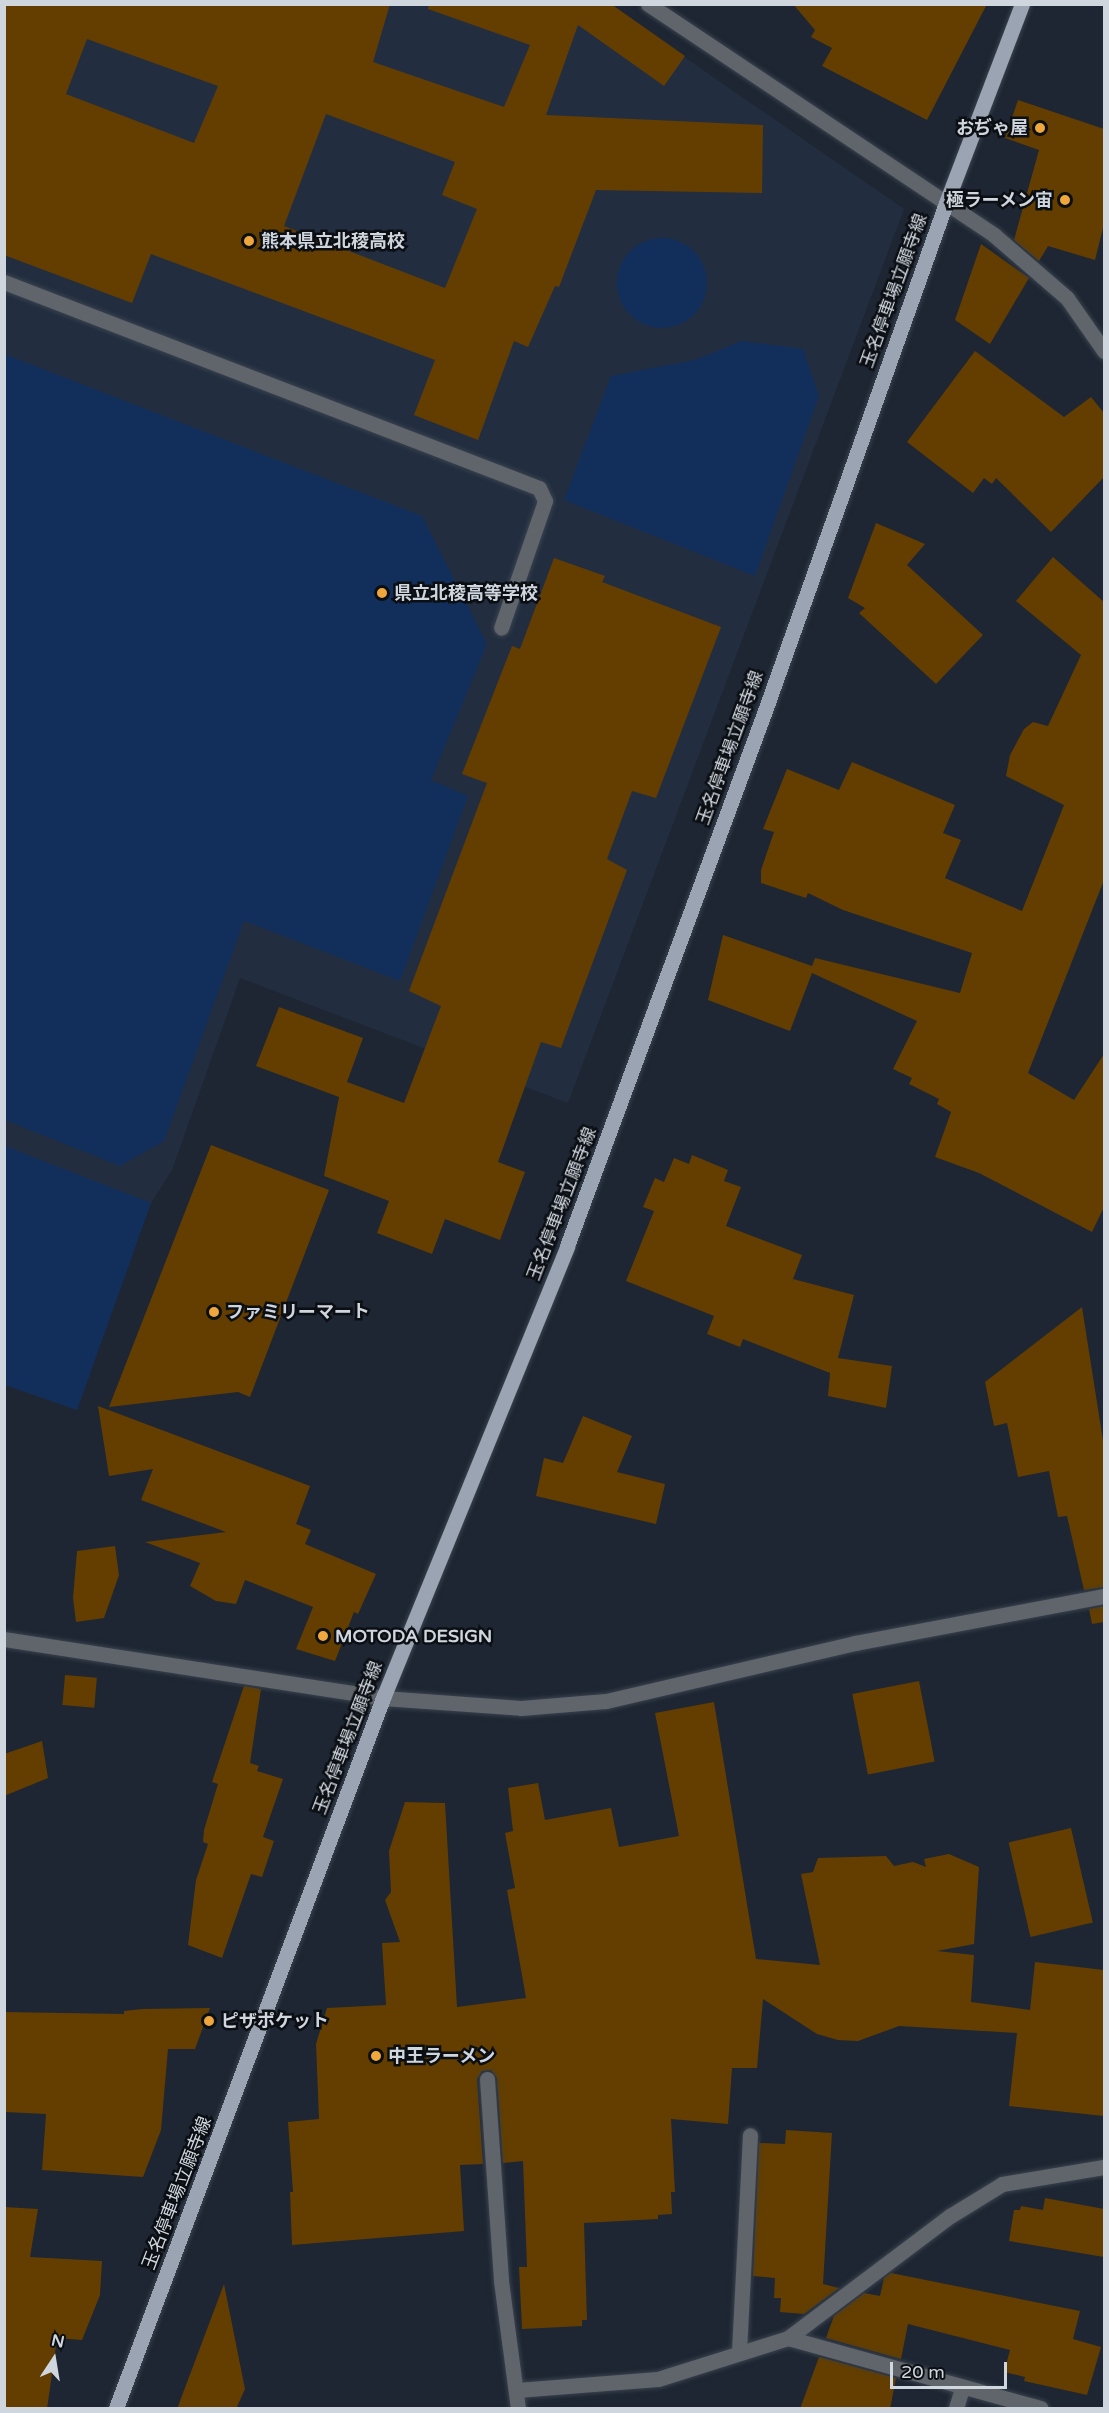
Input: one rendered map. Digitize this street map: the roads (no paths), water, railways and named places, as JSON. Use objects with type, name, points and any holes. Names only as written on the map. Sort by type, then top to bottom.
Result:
[{"type":"main road","name":"玉名停車場立願寺線","points":[[116,2409],[383,1698],[567,1246],[766,708],[946,203],[1022,4]]},
{"type":"street","points":[[648,4],[994,235],[1067,298],[1104,351]]},
{"type":"street","points":[[4,282],[539,488],[545,501],[501,628]]},
{"type":"street","points":[[4,1639],[383,1698],[520,1708],[606,1701],[855,1643],[1104,1596]]},
{"type":"street","points":[[487,2079],[501,2281],[518,2409]]},
{"type":"street","points":[[739,2352],[750,2135]]},
{"type":"street","points":[[517,2390],[658,2379],[788,2338],[950,2216],[1002,2184],[1104,2167]]},
{"type":"street","points":[[788,2338],[1040,2409]]},
{"type":"street","points":[[957,2409],[962,2388]]},
{"type":"place","name":"おぢゃ屋","points":[[1040,128]]},
{"type":"place","name":"極ラーメン宙","points":[[1065,200]]},
{"type":"place","name":"熊本県立北稜高校","points":[[249,241]]},
{"type":"place","name":"県立北稜高等学校","points":[[382,593]]},
{"type":"place","name":"ファミリーマート","points":[[214,1312]]},
{"type":"place","name":"MOTODA DESIGN","points":[[323,1636]]},
{"type":"place","name":"ピザポケット","points":[[209,2021]]},
{"type":"place","name":"中王ラーメン","points":[[376,2056]]}]
